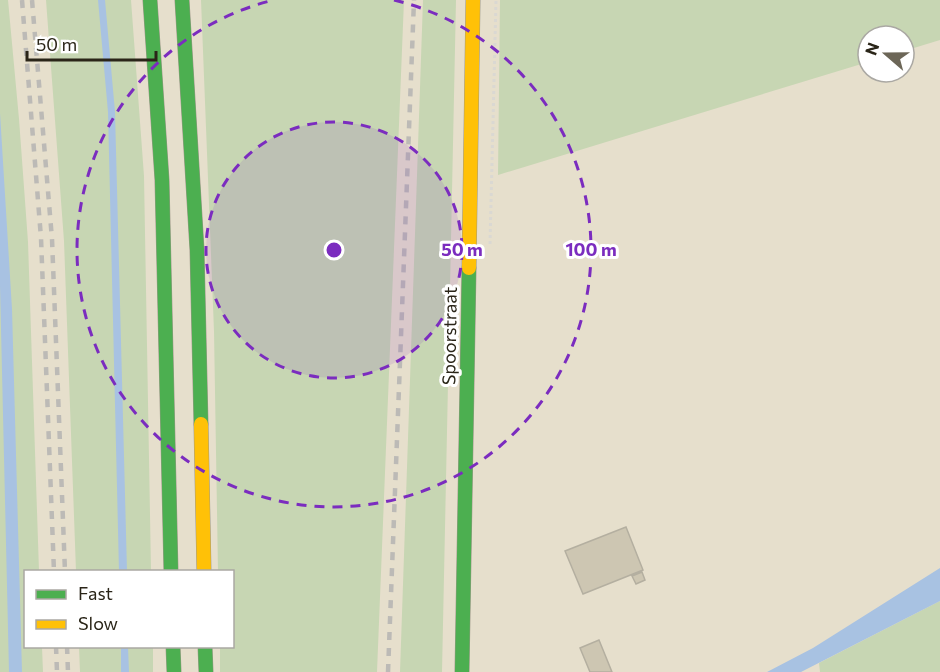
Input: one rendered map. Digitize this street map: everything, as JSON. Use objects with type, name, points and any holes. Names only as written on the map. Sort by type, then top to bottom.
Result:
[{"type":"main road","points":[[150,0],[162,180],[171,570]]},
{"type":"main road","points":[[182,0],[197,250],[204,570]]},
{"type":"main road","name":"Spoorstraat","points":[[462,672],[474,0]]},
{"type":"main road","points":[[173,648],[174,672]]},
{"type":"main road","points":[[205,648],[206,672]]},
{"type":"green space","points":[[0,0],[8,0],[28,242],[39,570],[24,570],[24,648],[42,648],[43,672],[0,672]]},
{"type":"green space","points":[[46,0],[131,0],[144,176],[151,570],[76,570],[64,241]]},
{"type":"green space","points":[[201,0],[404,0],[377,672],[220,672],[220,648],[234,648],[234,570],[218,570],[214,331]]},
{"type":"green space","points":[[423,0],[456,0],[442,672],[400,672]]},
{"type":"green space","points":[[500,0],[940,0],[940,40],[916,47],[916,24],[856,24],[856,66],[498,175]]},
{"type":"green space","points":[[940,601],[940,672],[820,672],[819,663]]},
{"type":"green space","points":[[79,648],[153,648],[153,672],[80,672]]},
{"type":"water","points":[[98,0],[105,0],[115,112],[127,570],[119,570],[108,112]]},
{"type":"water","points":[[0,113],[12,309],[22,672],[9,672],[0,285]]},
{"type":"water","points":[[940,568],[940,601],[801,672],[767,672],[813,648]]},
{"type":"water","points":[[121,648],[128,648],[129,672],[121,672]]},
{"type":"building","points":[[626,527],[643,570],[583,594],[565,551]]},
{"type":"building","points":[[642,572],[645,580],[636,584],[632,576]]},
{"type":"building","points":[[599,640],[612,672],[590,672],[580,648]]},
{"type":"railway","points":[[22,0],[41,238],[54,570]]},
{"type":"railway","points":[[32,0],[52,239],[65,570]]},
{"type":"railway","points":[[388,672],[414,0]]},
{"type":"railway","points":[[56,648],[57,672]]},
{"type":"railway","points":[[67,648],[68,672]]},
{"type":"traffic: fast","points":[[150,0],[162,180],[171,570]]},
{"type":"traffic: fast","points":[[182,0],[197,250],[201,424]]},
{"type":"traffic: fast","points":[[462,672],[469,268]]},
{"type":"traffic: fast","points":[[173,648],[174,672]]},
{"type":"traffic: fast","points":[[205,648],[206,672]]},
{"type":"traffic: slow","points":[[469,268],[473,0]]},
{"type":"traffic: slow","points":[[201,424],[204,570]]}]
